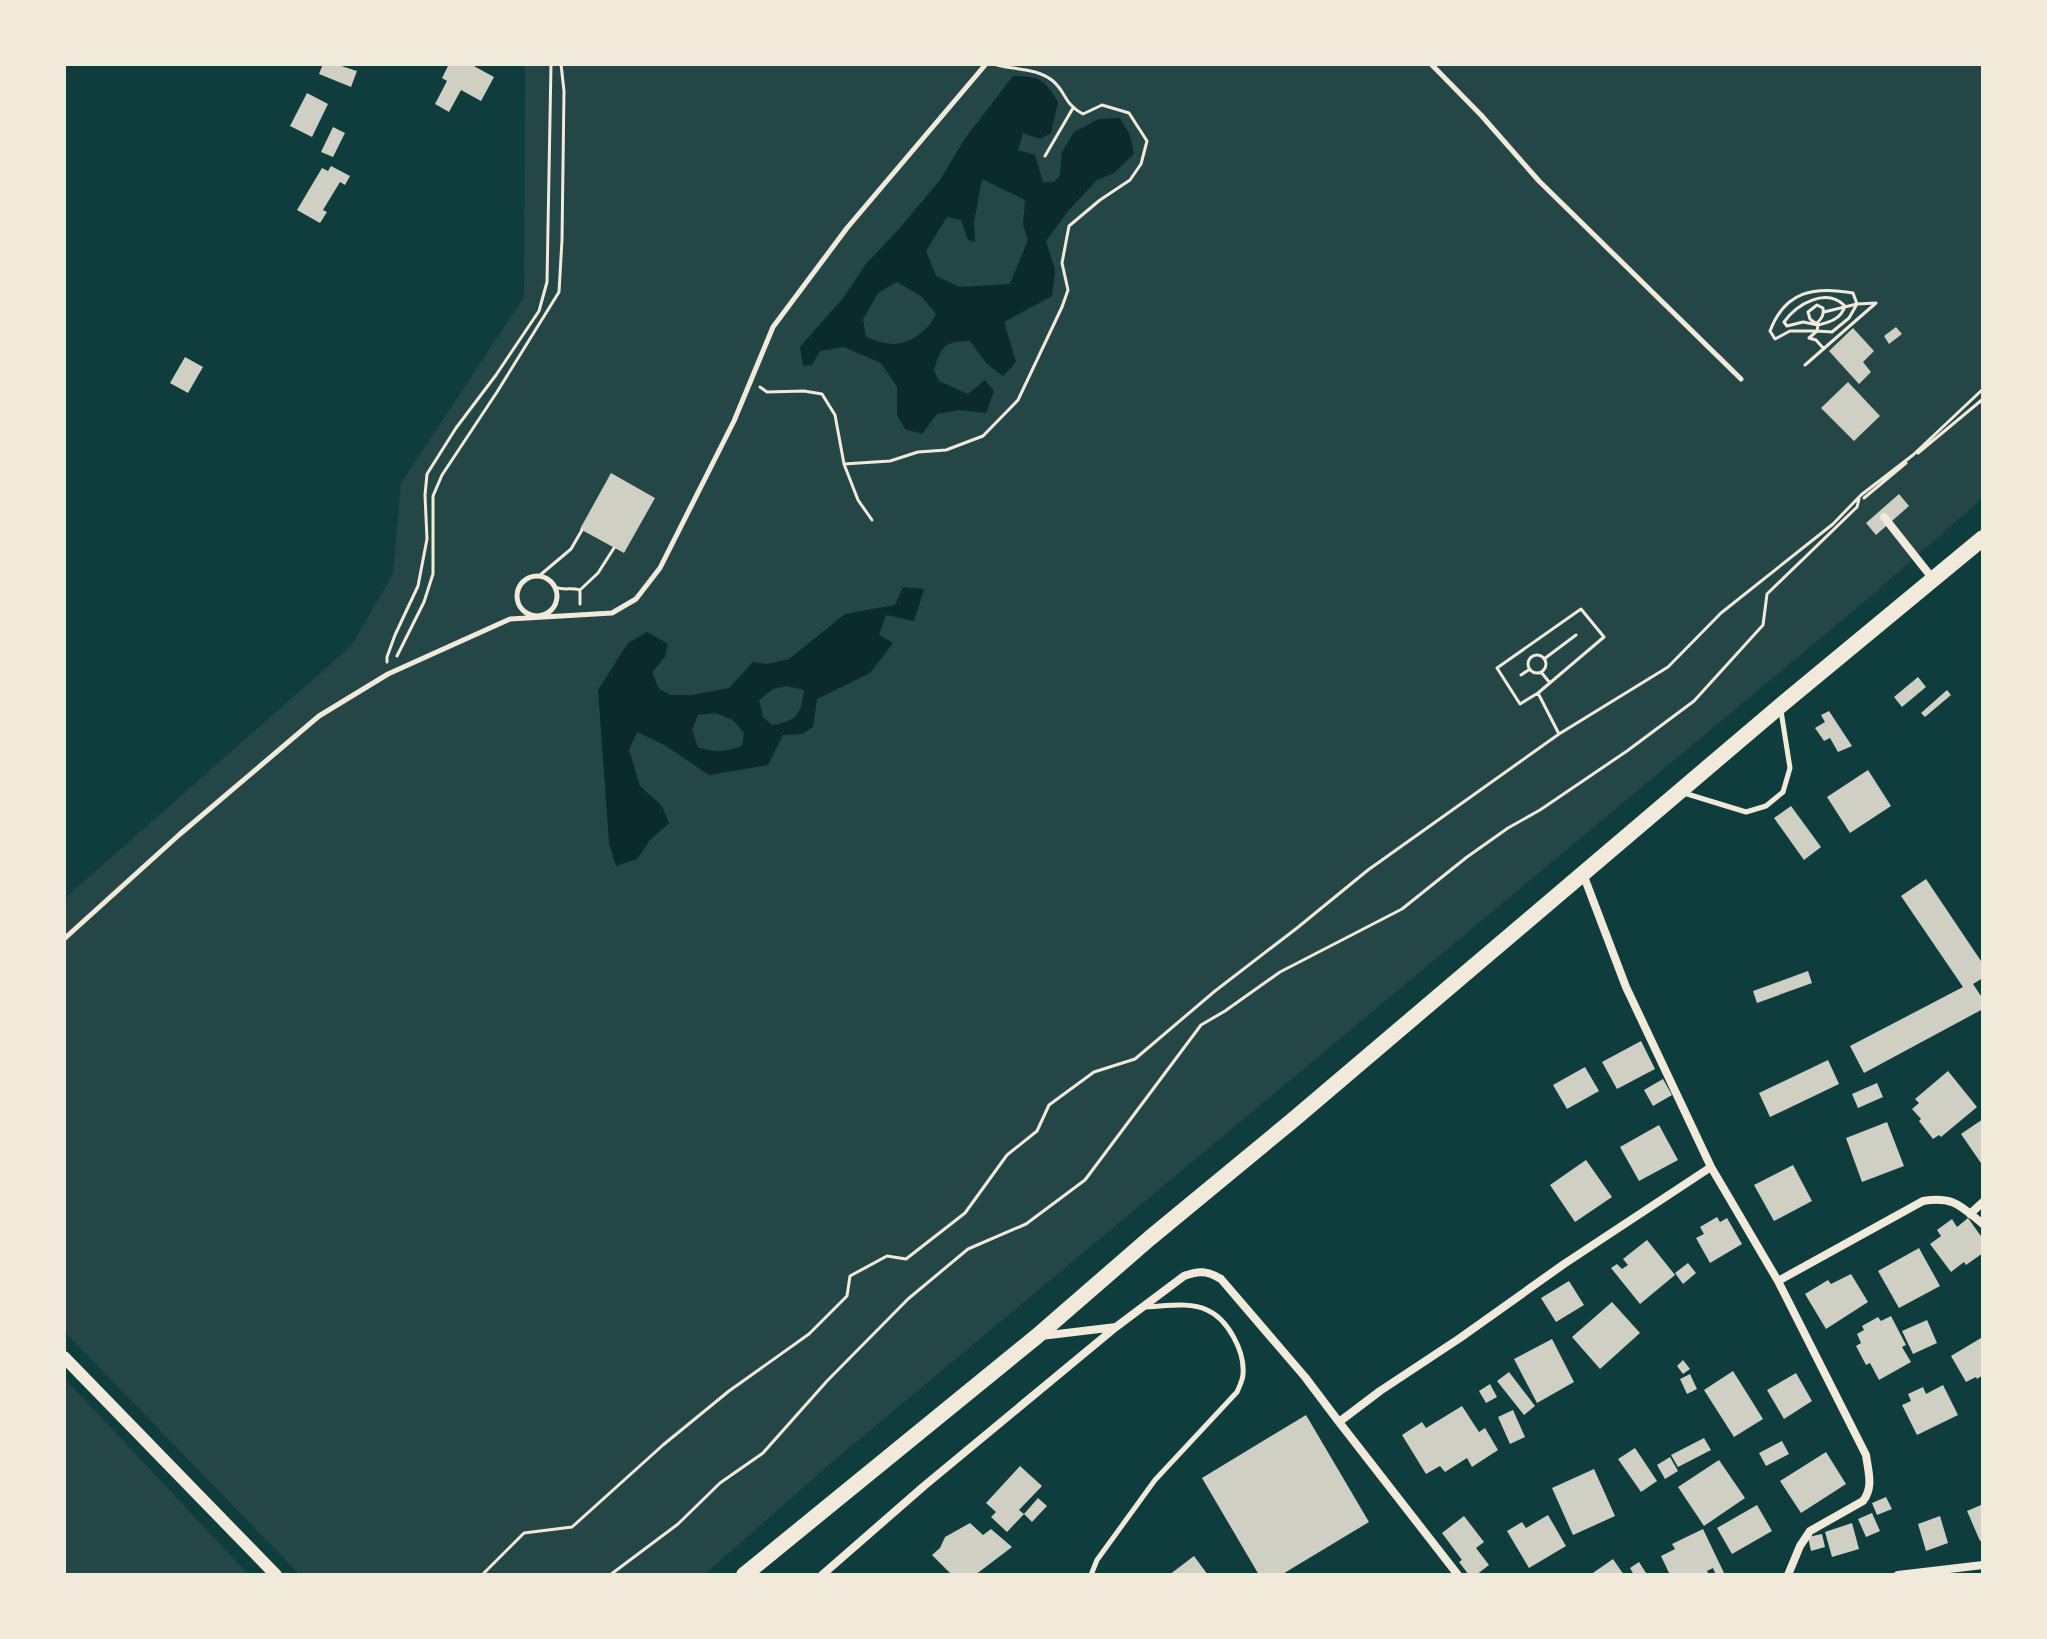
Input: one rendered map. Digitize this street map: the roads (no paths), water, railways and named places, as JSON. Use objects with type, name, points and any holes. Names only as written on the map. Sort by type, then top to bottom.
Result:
[{"type":"highway","points":[[744,1575],[1036,1337],[1780,706],[1983,538]]},
{"type":"street","points":[[1884,517],[1933,579]]},
{"type":"street","points":[[1583,873],[1626,987],[1711,1167],[1778,1281],[1866,1455],[1870,1483],[1868,1495],[1863,1501],[1810,1531],[1788,1575]]},
{"type":"street","points":[[1339,1422],[1564,1264],[1711,1167]]},
{"type":"street","points":[[1778,1281],[1923,1201],[1940,1198],[1956,1203],[1983,1224]]},
{"type":"street","points":[[1970,1214],[1983,1202]]},
{"type":"street","points":[[822,1575],[1116,1327],[1184,1276],[1210,1272],[1221,1279],[1305,1377],[1458,1575]]},
{"type":"street","points":[[1036,1337],[1116,1327]]},
{"type":"street","points":[[64,1357],[276,1575]]},
{"type":"street","points":[[1898,1575],[1983,1565]]},
{"type":"lane","points":[[64,939],[180,834],[319,716],[388,674],[510,619],[612,613],[636,599],[660,568],[727,434],[773,327],[847,228],[986,64]]},
{"type":"lane","points":[[1431,64],[1539,181],[1741,379]]},
{"type":"lane","points":[[539,576],[555,587],[557,600],[545,615],[539,617],[526,614],[516,596],[526,579],[539,576]]},
{"type":"lane","points":[[1679,792],[1746,812],[1766,806],[1783,792],[1790,768],[1780,706]]},
{"type":"lane","points":[[1091,1575],[1097,1560],[1155,1480],[1237,1392],[1244,1376],[1240,1352],[1232,1335],[1207,1310],[1191,1306],[1142,1307]]}]
